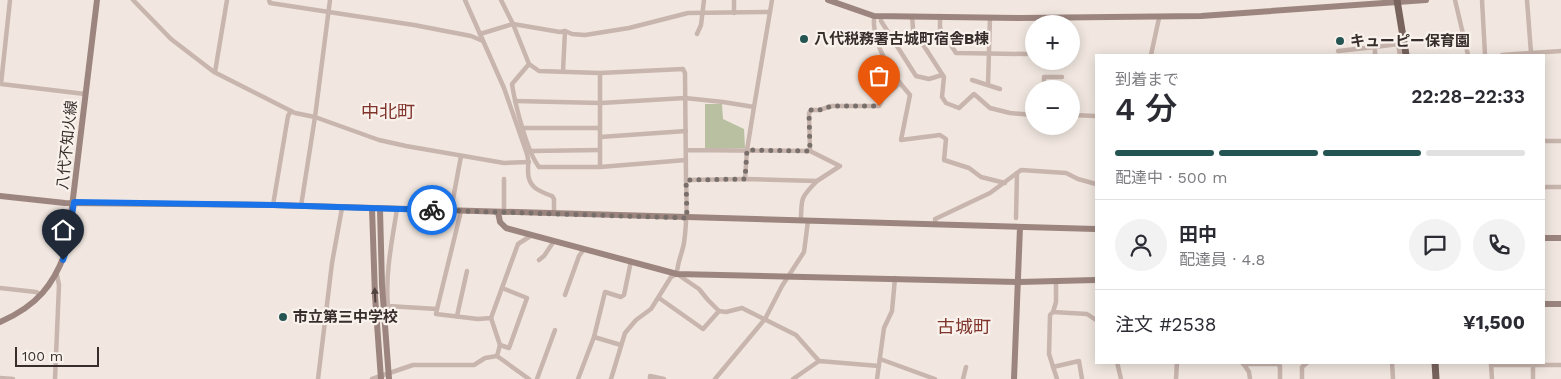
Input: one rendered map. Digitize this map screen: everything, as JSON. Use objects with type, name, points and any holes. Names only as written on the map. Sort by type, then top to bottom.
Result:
[{"type":"main road","points":[[1397,1],[1406,54]]},
{"type":"main road","points":[[1435,364],[1436,379]]},
{"type":"street","points":[[10,0],[1,84],[85,94]]},
{"type":"street","name":"八代不知火線","points":[[0,322],[23,311],[42,295],[56,275],[67,248],[97,0]]},
{"type":"street","points":[[133,0],[171,39],[215,72],[291,111],[315,117],[379,140],[511,164],[529,162]]},
{"type":"street","points":[[215,72],[227,0]]},
{"type":"street","points":[[269,0],[270,3],[414,25],[471,36],[483,41]]},
{"type":"street","points":[[301,206],[330,0]]},
{"type":"street","points":[[465,0],[504,88],[529,162],[529,182],[536,190],[552,196],[554,199],[554,213]]},
{"type":"street","points":[[501,0],[529,64],[538,71],[600,73],[683,69],[687,218],[683,246],[676,274],[671,277],[651,309],[636,320],[625,333],[611,379]]},
{"type":"street","points":[[698,34],[704,0]]},
{"type":"street","points":[[734,0],[734,13]]},
{"type":"street","points":[[745,179],[747,150],[772,0]]},
{"type":"street","points":[[828,0],[877,16],[1159,18],[1426,0]]},
{"type":"street","points":[[1455,0],[1468,54]]},
{"type":"street","points":[[1482,0],[1485,54]]},
{"type":"street","points":[[1527,0],[1531,53]]},
{"type":"street","points":[[480,34],[513,24],[560,32],[566,31],[572,34],[585,34],[629,28],[688,13],[770,12]]},
{"type":"street","points":[[877,16],[916,76],[929,79],[942,75]]},
{"type":"street","points":[[877,16],[874,30],[878,47],[900,83],[910,95],[901,140],[940,135],[946,139],[944,160],[969,168],[981,177],[1005,183]]},
{"type":"street","points":[[912,16],[912,29],[944,77],[942,97],[946,103],[959,108],[974,94],[990,108],[1025,114]]},
{"type":"street","points":[[940,16],[940,28],[956,53],[1025,54]]},
{"type":"street","points":[[988,85],[990,17]]},
{"type":"street","points":[[1150,54],[1159,18]]},
{"type":"street","points":[[563,71],[566,31]]},
{"type":"street","points":[[1338,52],[1398,44],[1400,54]]},
{"type":"street","points":[[1375,47],[1375,54]]},
{"type":"street","points":[[1516,54],[1561,51]]},
{"type":"street","points":[[529,64],[512,84],[514,101],[530,150],[539,167],[600,167],[686,160]]},
{"type":"street","points":[[600,73],[600,167]]},
{"type":"street","points":[[1044,80],[1044,76],[1062,77]]},
{"type":"street","points":[[972,80],[1000,88]]},
{"type":"street","points":[[810,151],[809,113],[811,110],[832,106],[879,106],[883,98],[900,83]]},
{"type":"street","points":[[514,101],[601,103],[685,98],[754,107]]},
{"type":"street","points":[[273,205],[288,116],[291,111]]},
{"type":"street","points":[[1080,116],[1095,116]]},
{"type":"street","points":[[523,128],[600,128]]},
{"type":"street","points":[[600,137],[686,131]]},
{"type":"street","points":[[1545,141],[1561,141]]},
{"type":"street","points":[[530,150],[600,150]]},
{"type":"street","points":[[686,150],[810,151],[840,166],[817,181],[805,193],[801,201],[804,221],[804,252],[765,320],[715,379]]},
{"type":"street","points":[[451,210],[461,156]]},
{"type":"street","points":[[936,225],[935,219],[990,193],[1021,170],[1066,173],[1095,184]]},
{"type":"street","points":[[1016,218],[1017,173]]},
{"type":"street","points":[[504,179],[500,222],[504,227],[676,274],[1019,282],[1095,280]]},
{"type":"street","points":[[686,180],[817,181]]},
{"type":"street","points":[[1545,187],[1561,187]]},
{"type":"street","points":[[0,196],[74,202],[273,205],[1095,229]]},
{"type":"street","points":[[318,379],[332,262],[342,208]]},
{"type":"street","points":[[372,208],[375,296],[381,378]]},
{"type":"street","points":[[380,209],[389,376]]},
{"type":"street","points":[[384,286],[397,209]]},
{"type":"street","points":[[461,211],[436,314],[478,319],[490,318]]},
{"type":"street","points":[[1014,379],[1020,227]]},
{"type":"street","points":[[497,356],[500,345],[490,318],[518,244],[532,235]]},
{"type":"street","points":[[1545,238],[1561,238]]},
{"type":"street","points":[[539,260],[554,241]]},
{"type":"street","points":[[566,295],[579,256],[584,249]]},
{"type":"street","points":[[578,379],[594,337],[605,292],[621,297],[624,295],[631,261]]},
{"type":"street","points":[[457,316],[467,272]]},
{"type":"street","points":[[676,274],[699,289],[719,311],[726,312],[742,308],[796,335],[819,361]]},
{"type":"street","points":[[55,379],[59,285],[56,275]]},
{"type":"street","points":[[877,379],[884,328],[892,311],[895,278]]},
{"type":"street","points":[[1056,281],[1056,302],[1050,315],[1049,335],[1049,354],[1056,379]]},
{"type":"street","points":[[0,288],[36,292],[42,295]]},
{"type":"street","points":[[500,345],[509,348],[527,298],[502,288]]},
{"type":"street","points":[[659,298],[703,329],[719,311]]},
{"type":"street","points":[[1545,304],[1561,304]]},
{"type":"street","points":[[385,306],[437,310]]},
{"type":"street","points":[[1053,312],[1087,314],[1095,319]]},
{"type":"street","points":[[537,379],[555,330]]},
{"type":"street","points":[[594,337],[621,345]]},
{"type":"street","points":[[372,379],[389,376],[414,365],[474,365],[485,358],[497,356],[529,379]]},
{"type":"street","points":[[880,359],[934,379]]},
{"type":"street","points":[[793,379],[819,361],[879,366]]},
{"type":"street","points":[[1053,367],[1079,361],[1082,379]]},
{"type":"street","points":[[1117,364],[1120,379]]},
{"type":"street","points":[[1176,379],[1177,364]]},
{"type":"street","points":[[1244,364],[1249,372],[1250,379]]},
{"type":"street","points":[[1278,364],[1280,366],[1280,379]]},
{"type":"street","points":[[1302,379],[1302,367],[1306,364]]},
{"type":"street","points":[[1392,364],[1393,379]]},
{"type":"street","points":[[1492,379],[1491,364],[1561,365]]},
{"type":"street","points":[[1532,379],[1533,364]]},
{"type":"street","points":[[963,379],[966,367]]},
{"type":"street","points":[[650,379],[650,376],[664,379]]},
{"type":"street","points":[[0,378],[13,379]]},
{"type":"green space","points":[[705,104],[722,104],[723,119],[744,129],[745,148],[705,149]]},
{"type":"way so far","points":[[432,210],[687,218],[686,180],[745,179],[747,150],[810,151],[809,113],[811,110],[832,106],[879,106]]},
{"type":"place","name":"八代税務署古城町宿舎B棟","points":[[804,39]]},
{"type":"place","name":"キューピー保育園","points":[[1340,41]]},
{"type":"place","name":"市立第三中学校","points":[[283,317]]},
{"type":"district","name":"中北町","points":[[388,111]]},
{"type":"district","name":"古城町","points":[[964,326]]},
{"type":"route","points":[[63,260],[67,248],[74,202],[432,210]]}]
